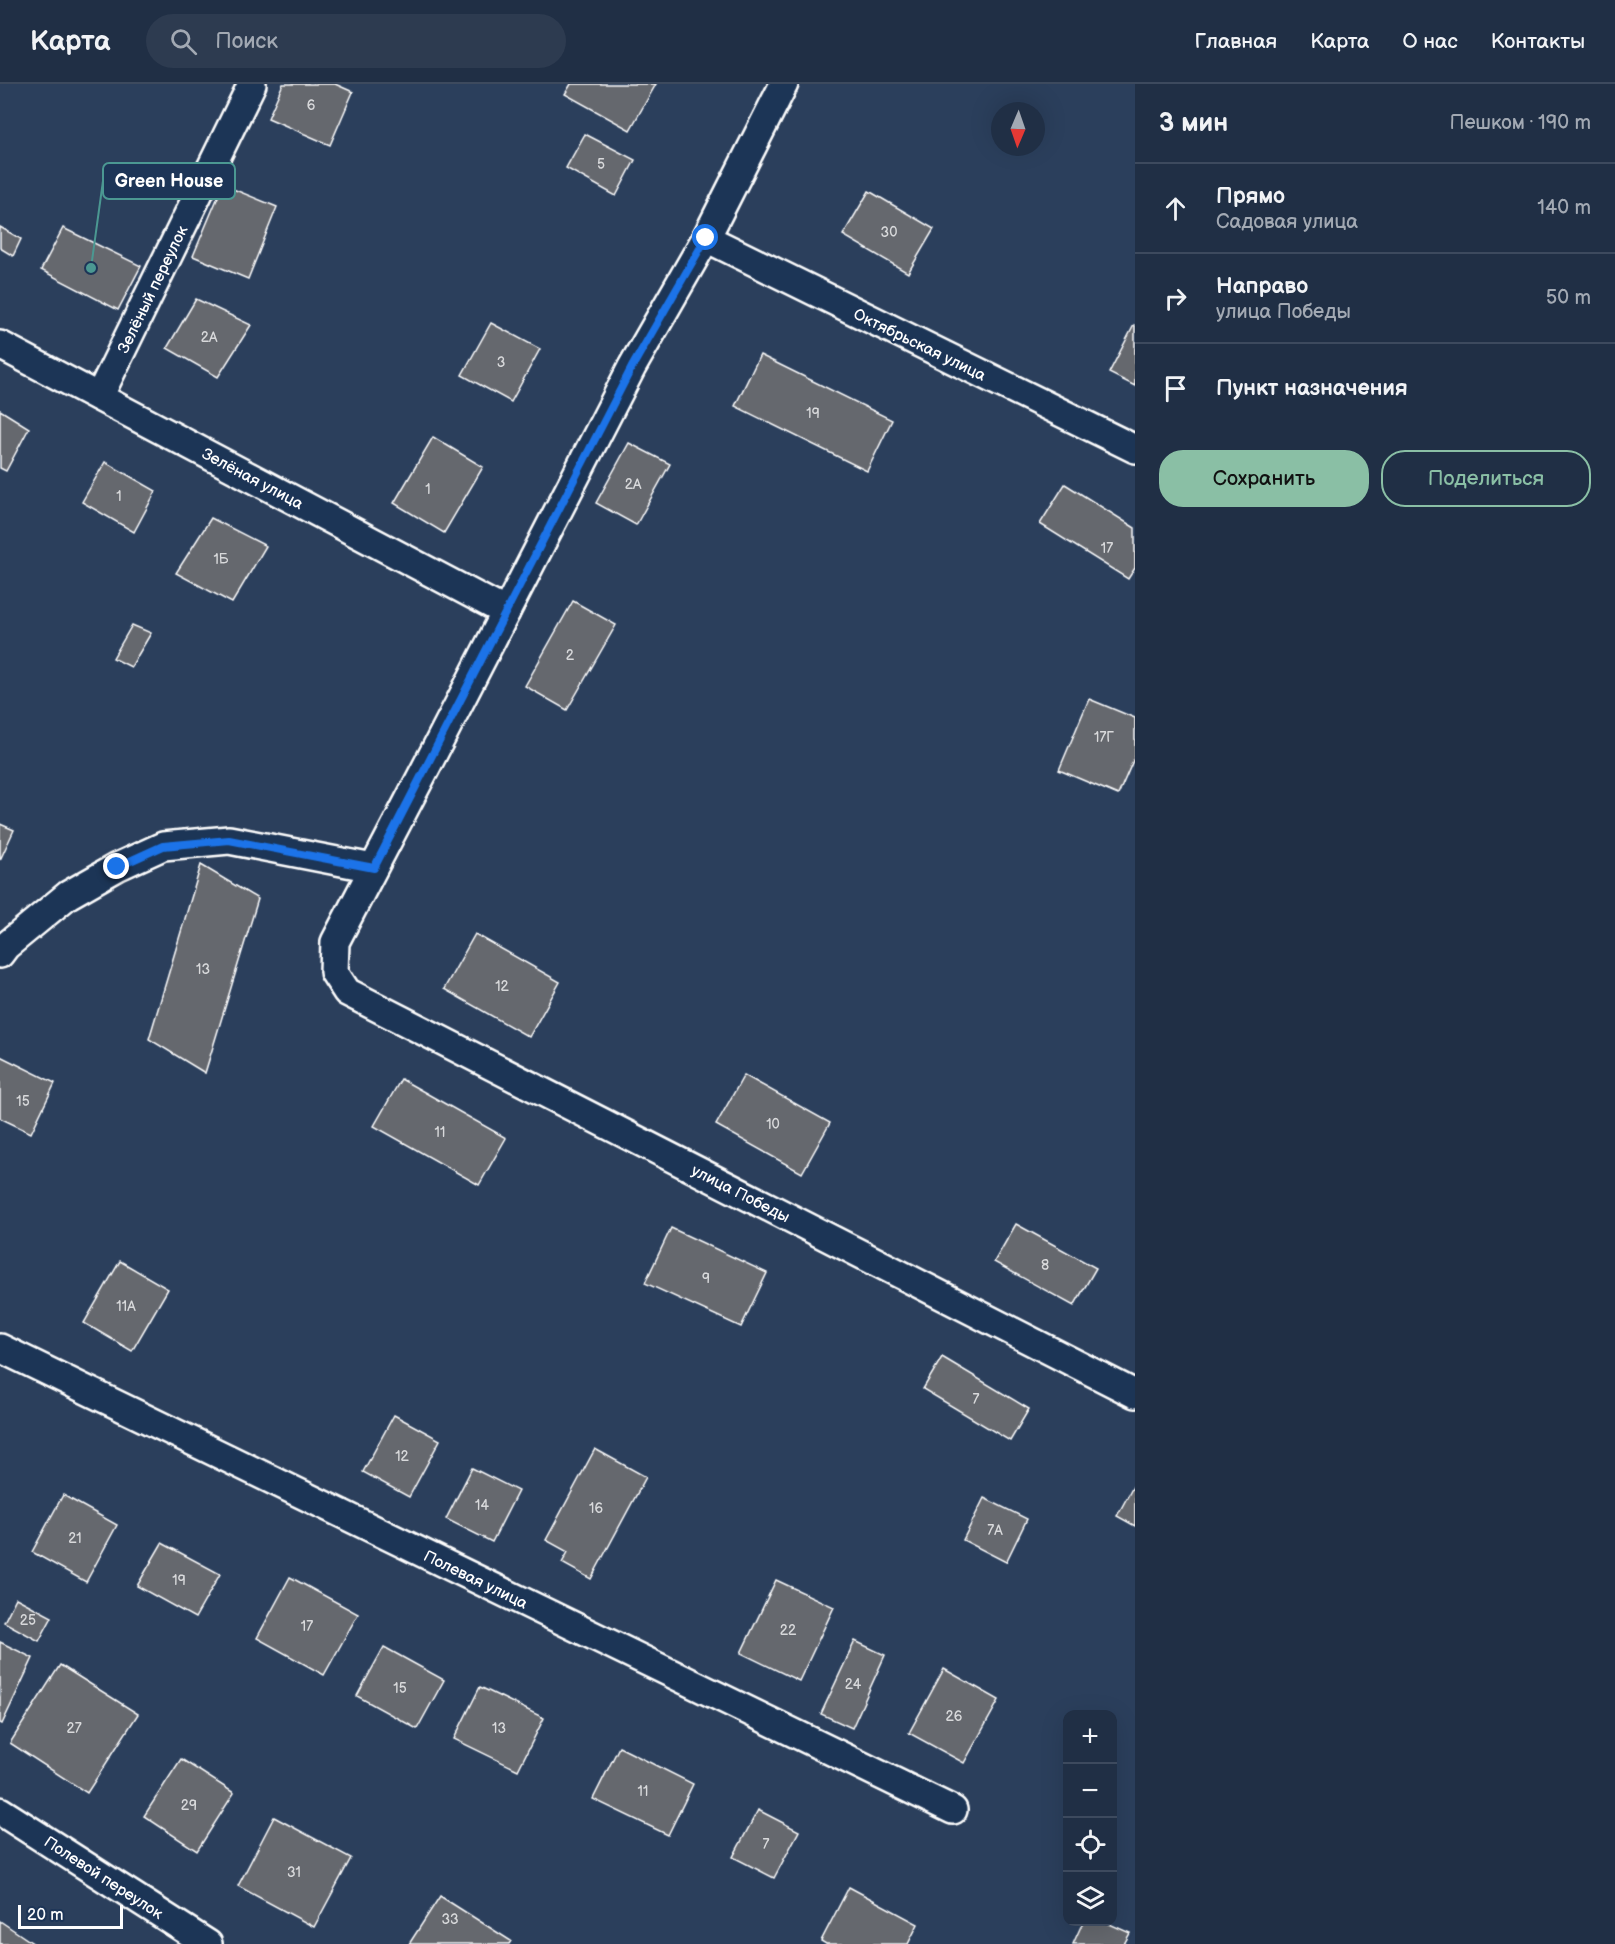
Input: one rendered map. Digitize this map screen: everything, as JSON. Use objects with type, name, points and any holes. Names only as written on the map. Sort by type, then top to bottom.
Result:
[{"type":"street","name":"Зелёный переулок","points":[[99,397],[252,84]]},
{"type":"street","points":[[0,954],[6,946],[68,895],[117,867],[163,846],[229,840],[374,868],[632,367],[706,238],[784,84]]},
{"type":"street","name":"Октябрьская улица","points":[[706,238],[1135,449]]},
{"type":"street","name":"Зелёная улица","points":[[0,345],[506,612]]},
{"type":"street","name":"улица Победы","points":[[374,868],[334,942],[334,972],[347,992],[1135,1394]]},
{"type":"street","name":"Полевая улица","points":[[0,1348],[953,1810]]},
{"type":"street","name":"Полевой переулок","points":[[0,1811],[208,1944]]},
{"type":"building","points":[[283,84],[335,84],[353,92],[330,145],[268,118]]},
{"type":"building","points":[[571,84],[656,84],[630,130],[565,94]]},
{"type":"building","points":[[585,134],[635,160],[616,196],[566,168]]},
{"type":"building","points":[[223,185],[277,207],[248,279],[193,256]]},
{"type":"building","points":[[869,191],[934,229],[908,273],[843,235]]},
{"type":"building","points":[[0,227],[21,239],[13,256],[0,248]]},
{"type":"building","points":[[63,228],[141,266],[118,310],[41,270]]},
{"type":"building","points":[[196,299],[251,325],[218,377],[167,348]]},
{"type":"building","points":[[491,323],[540,349],[511,402],[462,375]]},
{"type":"building","points":[[1135,326],[1135,386],[1109,373]]},
{"type":"building","points":[[760,355],[892,420],[867,471],[735,406]]},
{"type":"building","points":[[0,410],[29,428],[6,471],[0,468]]},
{"type":"building","points":[[433,437],[483,467],[444,533],[394,503]]},
{"type":"building","points":[[629,443],[670,464],[636,525],[596,503]]},
{"type":"building","points":[[105,462],[156,491],[134,532],[82,502]]},
{"type":"building","points":[[1065,484],[1135,528],[1135,568],[1128,579],[1040,524]]},
{"type":"building","points":[[211,518],[266,546],[232,603],[176,573]]},
{"type":"building","points":[[573,601],[616,625],[567,710],[525,686]]},
{"type":"building","points":[[132,625],[151,633],[131,667],[113,658]]},
{"type":"building","points":[[1089,699],[1135,718],[1135,756],[1118,795],[1059,770]]},
{"type":"building","points":[[0,824],[14,830],[0,860]]},
{"type":"building","points":[[201,865],[258,899],[205,1073],[149,1039]]},
{"type":"building","points":[[475,934],[560,982],[529,1037],[444,989]]},
{"type":"building","points":[[0,1056],[55,1083],[31,1133],[0,1118]]},
{"type":"building","points":[[744,1075],[830,1123],[802,1173],[716,1125]]},
{"type":"building","points":[[401,1079],[506,1138],[479,1185],[374,1126]]},
{"type":"building","points":[[1016,1224],[1096,1268],[1074,1306],[994,1262]]},
{"type":"building","points":[[671,1228],[767,1273],[741,1327],[645,1283]]},
{"type":"building","points":[[120,1261],[168,1289],[132,1351],[84,1323]]},
{"type":"building","points":[[942,1357],[1029,1409],[1010,1441],[923,1389]]},
{"type":"building","points":[[394,1415],[440,1440],[409,1497],[363,1472]]},
{"type":"building","points":[[595,1449],[646,1477],[591,1579],[562,1563],[568,1552],[546,1540]]},
{"type":"building","points":[[472,1468],[518,1491],[492,1542],[446,1519]]},
{"type":"building","points":[[1135,1483],[1135,1526],[1117,1516]]},
{"type":"building","points":[[63,1495],[117,1525],[86,1582],[32,1552]]},
{"type":"building","points":[[984,1498],[1027,1519],[1006,1562],[963,1540]]},
{"type":"building","points":[[162,1543],[220,1574],[195,1618],[137,1586]]},
{"type":"building","points":[[290,1577],[358,1614],[324,1675],[257,1638]]},
{"type":"building","points":[[776,1580],[834,1607],[799,1681],[741,1653]]},
{"type":"building","points":[[16,1598],[52,1617],[39,1641],[4,1622]]},
{"type":"building","points":[[855,1641],[885,1655],[852,1728],[821,1714]]},
{"type":"building","points":[[0,1642],[33,1658],[2,1724],[0,1723]]},
{"type":"building","points":[[384,1647],[444,1680],[417,1729],[357,1696]]},
{"type":"building","points":[[60,1665],[138,1714],[87,1793],[10,1743]]},
{"type":"building","points":[[944,1669],[999,1700],[964,1763],[909,1733]]},
{"type":"building","points":[[480,1687],[544,1718],[518,1770],[454,1739]]},
{"type":"building","points":[[619,1747],[693,1784],[668,1835],[593,1799]]},
{"type":"building","points":[[181,1759],[234,1793],[197,1851],[144,1816]]},
{"type":"building","points":[[758,1810],[799,1831],[774,1878],[733,1857]]},
{"type":"building","points":[[274,1817],[351,1858],[314,1927],[238,1886]]},
{"type":"building","points":[[849,1887],[918,1924],[908,1944],[826,1944],[821,1941]]},
{"type":"building","points":[[440,1896],[511,1941],[509,1944],[409,1944]]},
{"type":"building","points":[[0,1921],[34,1944],[0,1944]]},
{"type":"building","points":[[1081,1926],[1114,1926],[1130,1933],[1124,1944],[1073,1944]]},
{"type":"place","name":"Green House","points":[[91,268]]},
{"type":"route","points":[[117,867],[163,846],[229,840],[374,868],[632,367],[706,238]]}]
